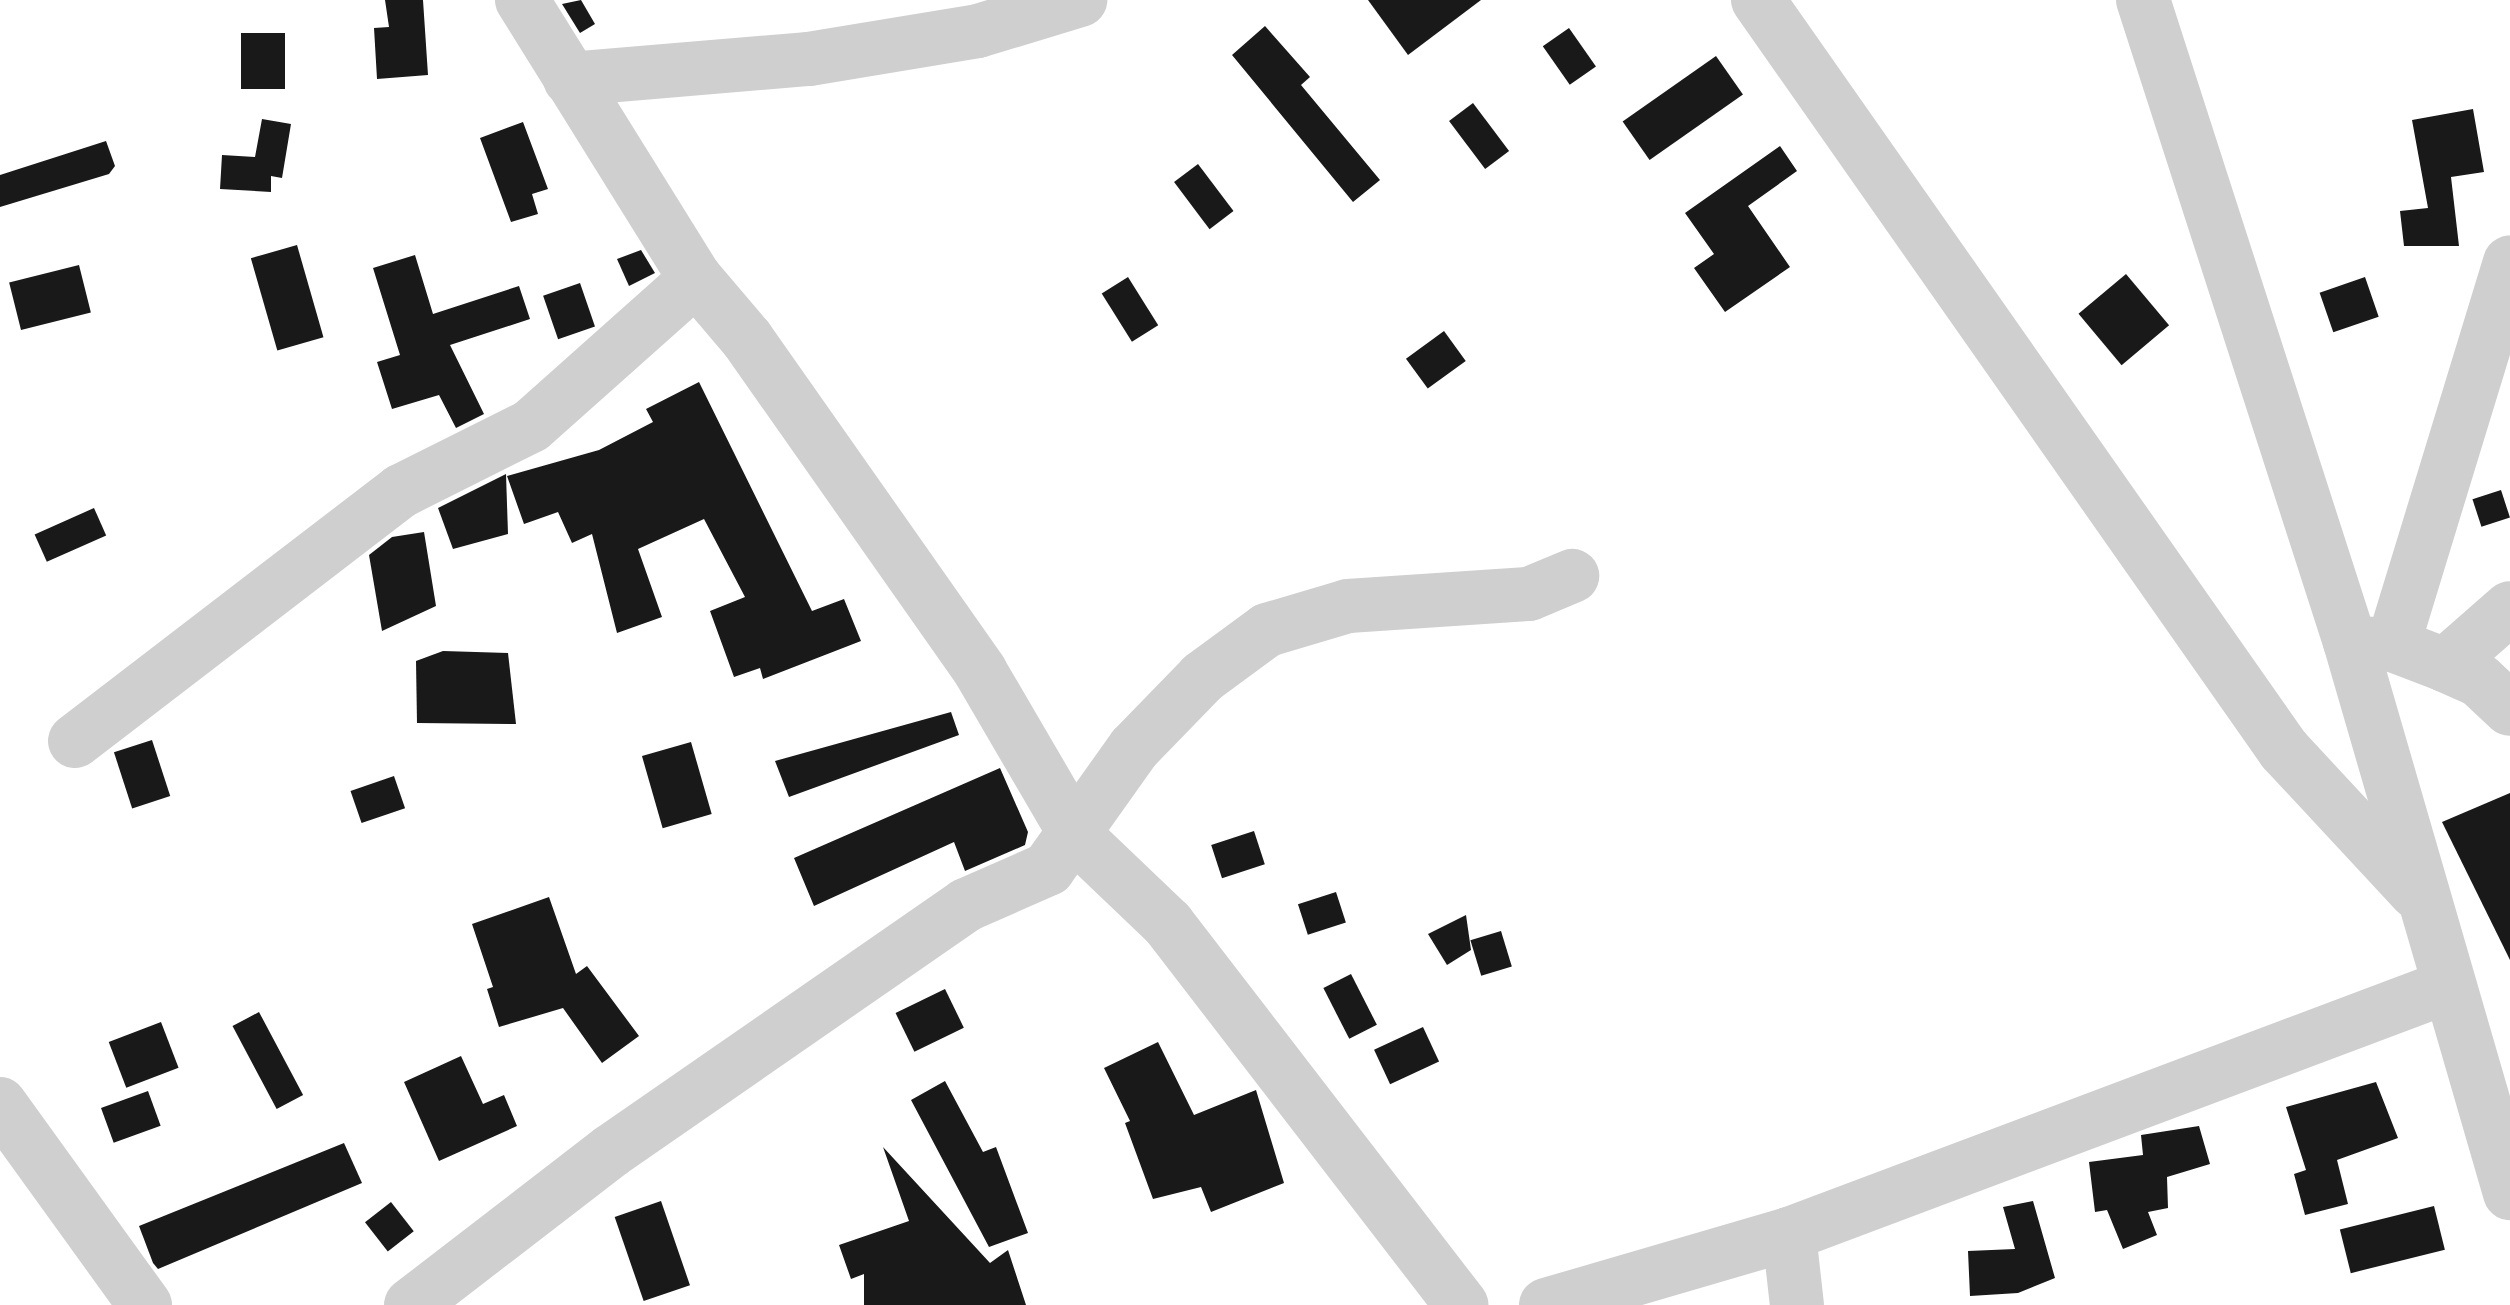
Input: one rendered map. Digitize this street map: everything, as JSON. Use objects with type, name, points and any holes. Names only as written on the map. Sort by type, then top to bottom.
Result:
[{"type":"street","points":[[522,0],[696,279],[747,339],[980,671],[1077,837],[1168,924],[1461,1305]]},
{"type":"street","points":[[570,79],[809,59],[978,31],[1080,0]]},
{"type":"street","points":[[1758,0],[2284,750],[2422,898]]},
{"type":"street","points":[[2143,0],[2372,644],[2422,898],[2510,1193]]},
{"type":"street","points":[[2372,644],[2510,262]]},
{"type":"street","points":[[75,742],[401,491],[531,426],[696,279]]},
{"type":"street","points":[[411,1305],[611,1151],[966,905],[1048,869],[1077,837],[1134,748],[1203,677],[1267,630],[1348,606],[1529,595],[1572,576]]},
{"type":"street","points":[[2445,664],[2510,608]]},
{"type":"street","points":[[2372,644],[2445,664],[2479,680],[2510,710]]},
{"type":"street","points":[[1546,1305],[1789,1234],[2447,987]]},
{"type":"street","points":[[0,1104],[145,1305]]},
{"type":"street","points":[[1789,1234],[1797,1305]]},
{"type":"building","points":[[385,0],[423,0],[428,75],[377,79],[374,28],[389,27]]},
{"type":"building","points":[[581,0],[595,24],[580,33],[562,4]]},
{"type":"building","points":[[1368,0],[1481,0],[1408,55]]},
{"type":"building","points":[[1265,26],[1310,77],[1301,85],[1380,180],[1353,202],[1232,55]]},
{"type":"building","points":[[1569,28],[1596,67],[1570,85],[1543,46]]},
{"type":"building","points":[[241,33],[285,33],[285,89],[241,89]]},
{"type":"building","points":[[1716,56],[1743,95],[1650,160],[1623,121]]},
{"type":"building","points":[[1473,103],[1509,151],[1485,169],[1449,121]]},
{"type":"building","points":[[2473,109],[2484,172],[2451,177],[2459,246],[2404,246],[2400,211],[2428,208],[2412,120]]},
{"type":"building","points":[[262,119],[291,124],[282,178],[271,176],[271,192],[220,189],[222,155],[255,157]]},
{"type":"building","points":[[523,122],[548,189],[532,194],[538,214],[511,222],[480,138]]},
{"type":"building","points":[[106,141],[115,166],[109,174],[0,207],[0,175]]},
{"type":"building","points":[[1780,146],[1797,171],[1748,206],[1790,267],[1725,312],[1694,268],[1714,254],[1685,213]]},
{"type":"building","points":[[1198,164],[1234,211],[1210,229],[1174,182]]},
{"type":"building","points":[[297,245],[323,337],[277,351],[251,258]]},
{"type":"building","points":[[641,250],[655,273],[629,286],[617,259]]},
{"type":"building","points":[[415,255],[433,314],[519,286],[530,319],[450,345],[484,414],[456,428],[439,395],[392,409],[377,362],[400,355],[373,268]]},
{"type":"building","points":[[79,265],[91,313],[21,330],[9,282]]},
{"type":"building","points":[[2126,274],[2169,325],[2122,365],[2079,314]]},
{"type":"building","points":[[1128,277],[1158,325],[1132,342],[1102,293]]},
{"type":"building","points":[[2365,277],[2379,317],[2333,332],[2320,293]]},
{"type":"building","points":[[580,283],[595,326],[558,339],[543,296]]},
{"type":"building","points":[[1444,331],[1466,361],[1428,389],[1406,359]]},
{"type":"building","points":[[699,382],[812,611],[844,599],[861,641],[763,679],[760,668],[734,677],[710,611],[745,597],[704,519],[638,549],[662,617],[617,633],[592,534],[572,543],[558,512],[524,524],[507,476],[599,450],[653,422],[646,409]]},
{"type":"building","points":[[506,474],[508,534],[453,549],[438,508]]},
{"type":"building","points":[[2501,490],[2510,518],[2481,527],[2472,499]]},
{"type":"building","points":[[94,508],[106,535],[47,562],[35,534]]},
{"type":"building","points":[[424,532],[436,606],[382,631],[369,555],[392,537]]},
{"type":"building","points":[[443,651],[508,653],[516,724],[417,723],[416,661]]},
{"type":"building","points":[[951,712],[959,735],[789,797],[775,761]]},
{"type":"building","points":[[152,740],[170,796],[132,808],[114,752]]},
{"type":"building","points":[[691,742],[712,814],[663,828],[642,756]]},
{"type":"building","points":[[1000,768],[1028,832],[1025,845],[965,871],[954,842],[814,906],[794,858]]},
{"type":"building","points":[[394,776],[405,808],[362,823],[351,791]]},
{"type":"building","points":[[2510,793],[2510,960],[2442,822]]},
{"type":"building","points":[[1254,831],[1265,864],[1222,878],[1211,845]]},
{"type":"building","points":[[1336,892],[1346,922],[1308,935],[1298,904]]},
{"type":"building","points":[[549,897],[576,974],[587,966],[639,1036],[602,1063],[563,1008],[499,1027],[487,989],[493,987],[472,924]]},
{"type":"building","points":[[1466,915],[1471,950],[1447,965],[1428,934]]},
{"type":"building","points":[[1501,931],[1512,966],[1481,976],[1470,940]]},
{"type":"building","points":[[1351,974],[1377,1025],[1349,1039],[1323,988]]},
{"type":"building","points":[[945,989],[964,1028],[914,1052],[896,1013]]},
{"type":"building","points":[[259,1012],[303,1095],[277,1109],[233,1026]]},
{"type":"building","points":[[161,1022],[179,1068],[126,1088],[109,1042]]},
{"type":"building","points":[[1423,1027],[1439,1061],[1390,1084],[1374,1050]]},
{"type":"building","points":[[1158,1042],[1194,1115],[1256,1090],[1284,1183],[1211,1212],[1201,1187],[1153,1199],[1125,1123],[1130,1121],[1104,1068]]},
{"type":"building","points":[[461,1056],[483,1104],[504,1095],[517,1126],[439,1161],[404,1082]]},
{"type":"building","points":[[945,1081],[983,1152],[996,1147],[1028,1233],[989,1247],[911,1100]]},
{"type":"building","points":[[2376,1082],[2398,1138],[2337,1160],[2348,1204],[2305,1215],[2294,1174],[2306,1170],[2286,1107]]},
{"type":"building","points":[[148,1091],[161,1126],[114,1143],[101,1108]]},
{"type":"building","points":[[2199,1126],[2210,1164],[2167,1177],[2168,1208],[2148,1212],[2157,1235],[2123,1249],[2107,1210],[2095,1212],[2089,1162],[2143,1155],[2141,1135]]},
{"type":"building","points":[[344,1143],[362,1183],[158,1269],[153,1263],[139,1226]]},
{"type":"building","points":[[883,1147],[990,1263],[1008,1250],[1026,1305],[864,1305],[864,1274],[851,1279],[839,1245],[909,1221]]},
{"type":"building","points":[[661,1201],[690,1285],[644,1301],[615,1217]]},
{"type":"building","points":[[2033,1201],[2055,1278],[2018,1293],[1970,1296],[1968,1251],[2015,1249],[2003,1207]]},
{"type":"building","points":[[391,1202],[414,1231],[388,1251],[365,1222]]},
{"type":"building","points":[[2434,1206],[2445,1250],[2351,1273],[2340,1229]]}]
